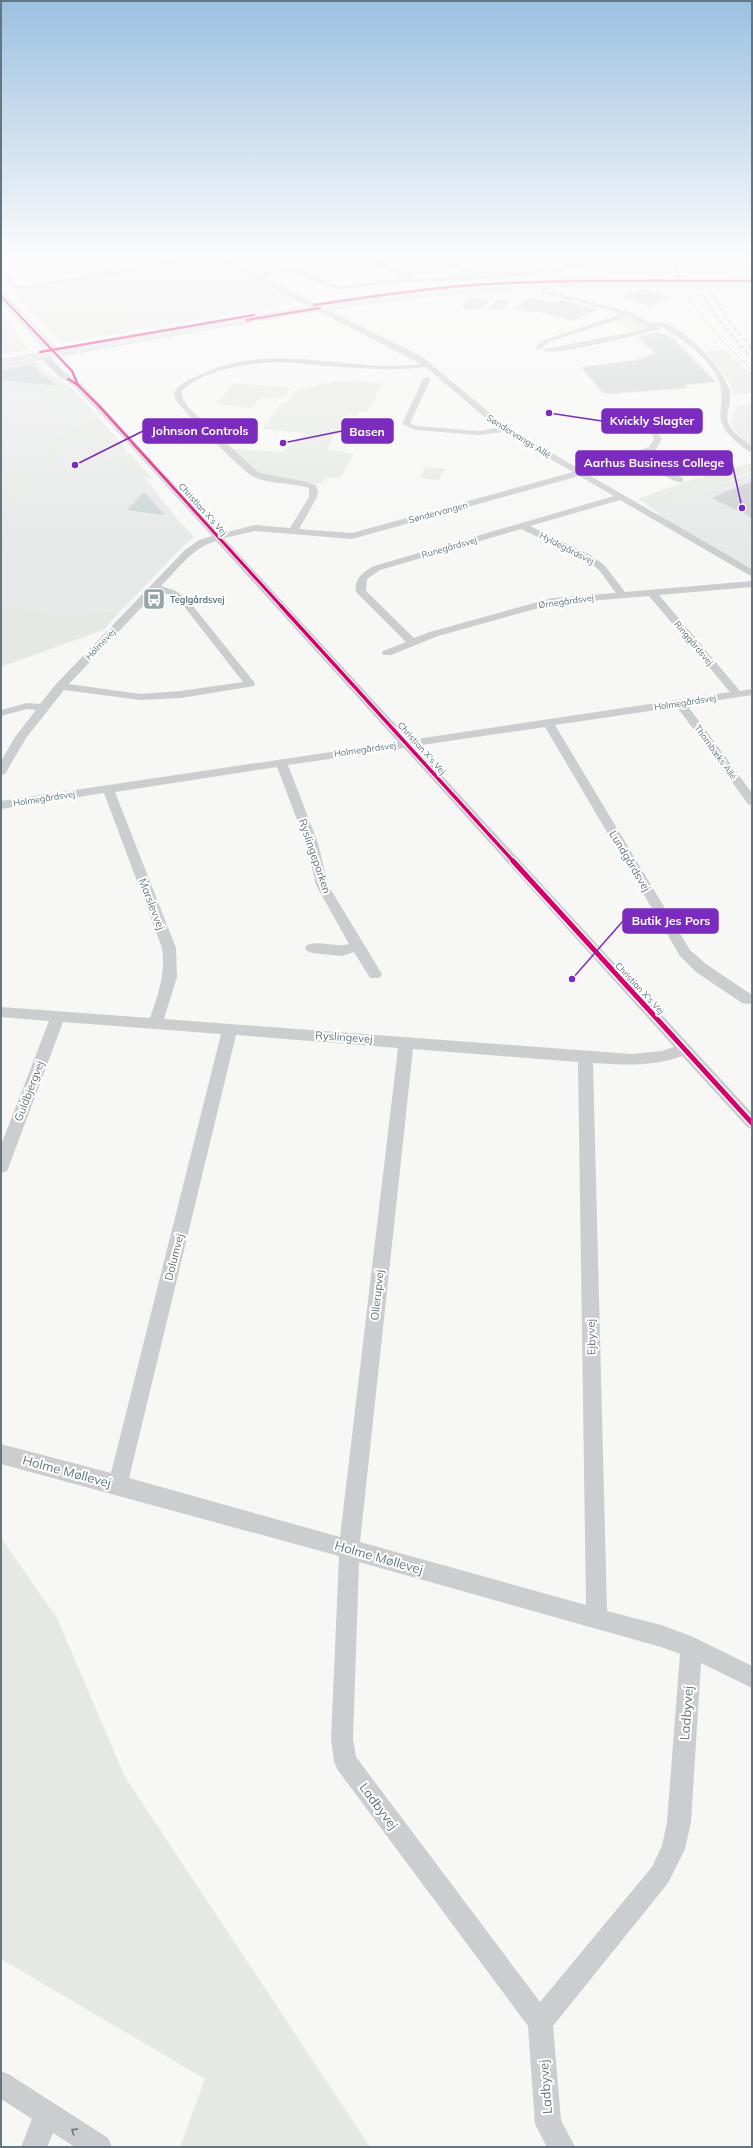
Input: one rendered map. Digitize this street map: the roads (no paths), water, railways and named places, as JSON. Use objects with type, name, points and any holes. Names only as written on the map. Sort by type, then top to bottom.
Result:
[{"type":"main road","points":[[1,359],[47,353]]},
{"type":"main road","points":[[1,363],[42,354]]},
{"type":"street","name":"Christian X's Vej","points":[[55,353],[72,371],[78,385]]},
{"type":"street","name":"Søndervangs Allé","points":[[409,353],[428,365],[474,406],[504,429],[752,573]]},
{"type":"street","points":[[700,353],[704,356]]},
{"type":"street","points":[[701,353],[720,377],[726,392],[724,416],[725,424],[731,432],[752,450]]},
{"type":"street","name":"Christian X's Vej","points":[[42,354],[61,374],[78,385],[407,743],[752,1123]]},
{"type":"street","points":[[293,531],[313,497],[313,487],[299,482],[264,477],[248,470],[186,410],[178,401],[178,392],[188,383],[215,370],[232,364],[254,360],[284,359],[397,368],[428,365]]},
{"type":"street","points":[[427,379],[406,424],[407,425],[416,428],[478,433],[504,429]]},
{"type":"street","points":[[581,473],[649,451],[658,439],[654,430],[630,414]]},
{"type":"street","points":[[631,457],[680,480]]},
{"type":"street","name":"Søndervangen","points":[[218,538],[255,528],[352,536],[581,473]]},
{"type":"street","name":"Runegårdsvej","points":[[412,642],[361,592],[361,578],[377,568],[620,497]]},
{"type":"street","name":"Hyldegårdsvej","points":[[522,526],[592,558],[602,568],[622,594]]},
{"type":"street","name":"Holmevej","points":[[1,771],[21,737],[60,686],[193,547],[218,538]]},
{"type":"street","name":"Ørnegårdsvej","points":[[387,653],[412,642],[552,601],[752,584]]},
{"type":"street","points":[[60,686],[111,695],[141,697],[178,695],[250,684],[186,603],[172,593],[154,587]]},
{"type":"street","name":"Ringgårdsvej","points":[[651,592],[737,694]]},
{"type":"street","name":"Holmegårdsvej","points":[[1,805],[752,692]]},
{"type":"street","name":"Thornbæks Allé","points":[[679,702],[752,801]]},
{"type":"street","points":[[1,713],[27,706],[43,707]]},
{"type":"street","name":"Lundgårdsvej","points":[[548,722],[685,954],[701,968],[747,999]]},
{"type":"street","name":"Ryslingeparken","points":[[281,762],[312,843],[322,885],[336,912],[375,974]]},
{"type":"street","name":"Marslevvej","points":[[108,788],[169,948],[172,962],[170,977],[155,1023]]},
{"type":"street","points":[[312,948],[342,951],[358,946]]},
{"type":"street","name":"Ryslingevej","points":[[1,1012],[632,1060],[650,1060],[684,1049]]},
{"type":"street","name":"Guldbjergvej","points":[[1,1166],[58,1016]]},
{"type":"street","name":"Dalumvej","points":[[118,1485],[230,1029]]},
{"type":"street","name":"Ollerupvej","points":[[349,1549],[406,1042]]},
{"type":"street","name":"Ejbyvej","points":[[585,1056],[597,1618]]},
{"type":"street","name":"Holme Møllevej","points":[[1,1454],[597,1618],[691,1647],[752,1677]]},
{"type":"street","name":"Ladbyvej","points":[[349,1549],[342,1739],[345,1761],[540,2022],[548,2124],[562,2147]]},
{"type":"street","name":"Ladbyvej","points":[[540,2022],[660,1874],[673,1849],[679,1822],[691,1647]]},
{"type":"street","points":[[1,2084],[99,2147]]},
{"type":"street","points":[[34,2147],[48,2114]]},
{"type":"tram line","points":[[735,353],[752,370]]},
{"type":"railway","points":[[748,353],[752,358]]},
{"type":"place","name":"Kvickly Slagter","points":[[549,413]]},
{"type":"place","name":"Basen","points":[[283,443]]},
{"type":"place","name":"Johnson Controls","points":[[75,465]]},
{"type":"place","name":"Aarhus Business College","points":[[742,508]]},
{"type":"place","name":"Teglgårdsvej","points":[[154,599]]},
{"type":"place","name":"Butik Jes Pors","points":[[572,979]]}]
